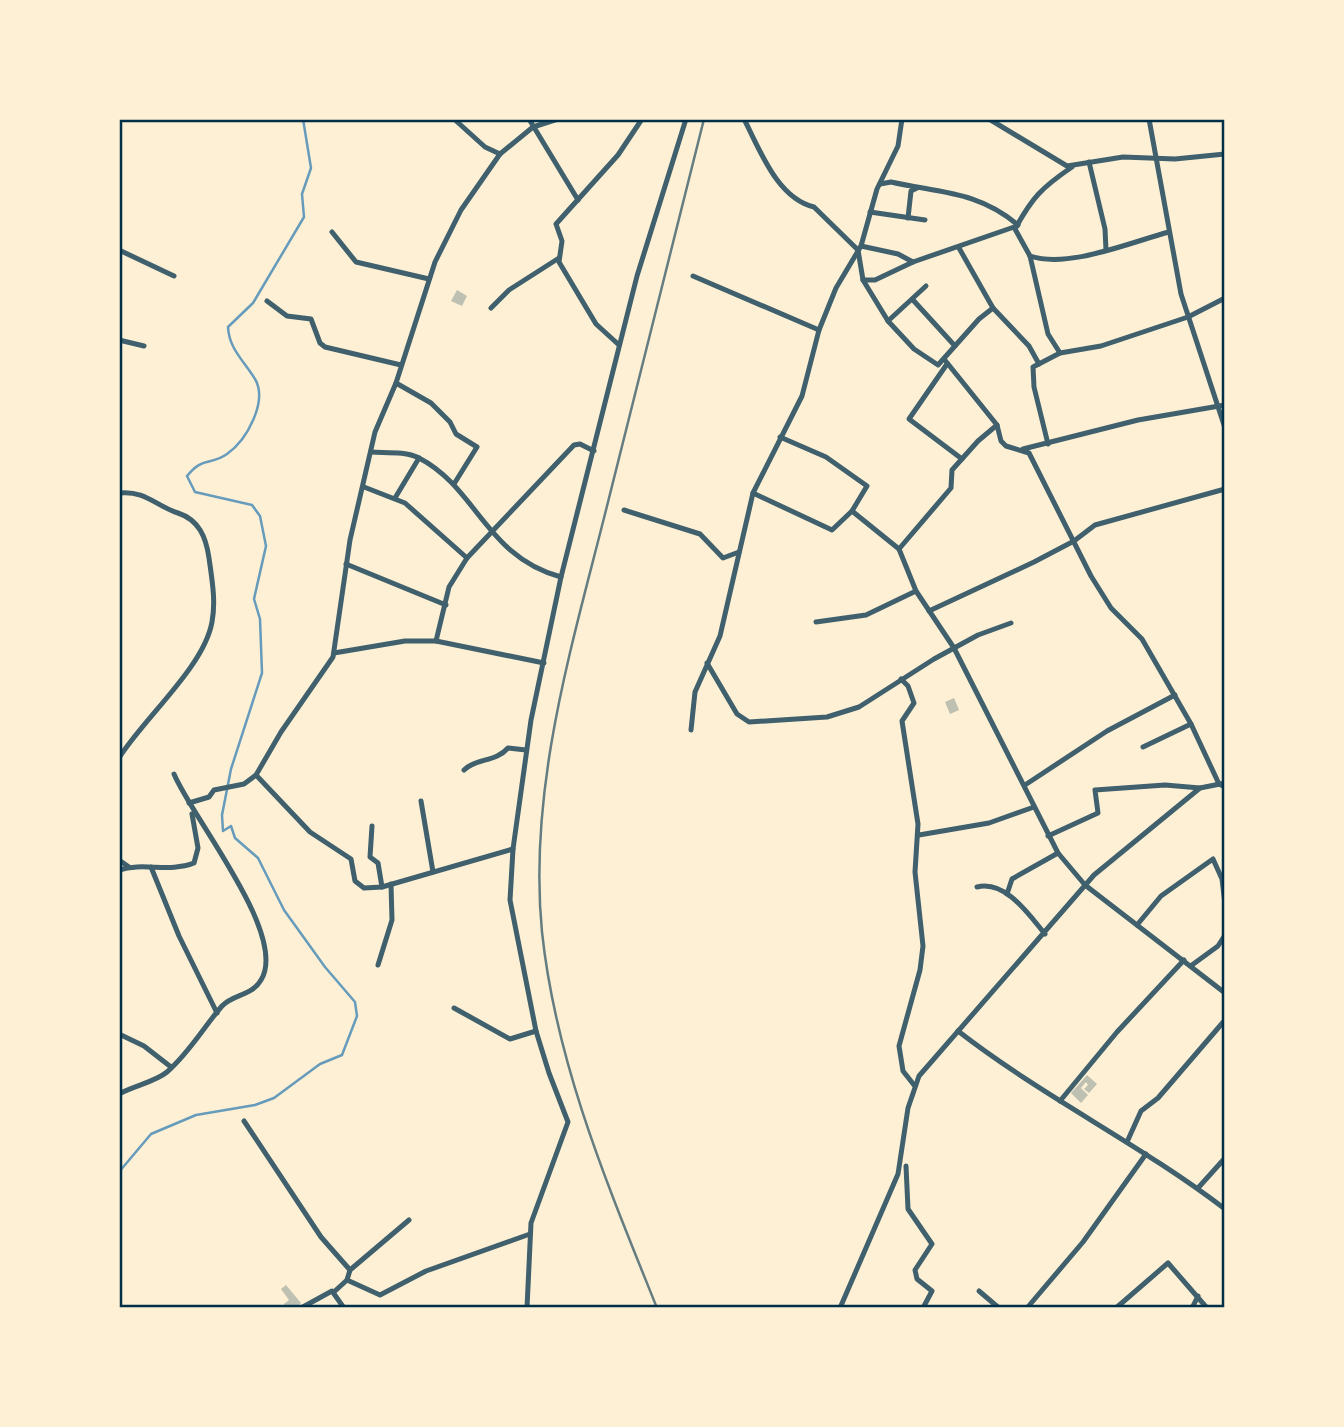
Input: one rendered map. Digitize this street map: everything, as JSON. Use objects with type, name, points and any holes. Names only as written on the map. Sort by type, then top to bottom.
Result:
[{"type":"street","points":[[454,119],[485,147],[500,154]]},
{"type":"street","points":[[529,119],[578,200]]},
{"type":"street","points":[[188,803],[209,797],[214,790],[229,788],[256,775],[334,653],[346,564],[371,452],[381,415],[396,383],[429,279],[461,210],[500,154],[533,127],[558,119]]},
{"type":"street","points":[[620,345],[596,324],[559,258],[562,241],[556,220],[578,200],[618,155],[642,119]]},
{"type":"street","points":[[527,1308],[530,1234],[535,1207],[568,1128],[536,1031],[510,900],[513,849],[526,750],[561,577],[620,345],[686,119]]},
{"type":"street","points":[[744,119],[762,153],[788,192],[804,205],[814,207],[860,248],[898,254],[913,262]]},
{"type":"street","points":[[691,730],[695,692],[720,636],[753,493],[802,396],[819,330],[836,288],[860,248],[880,184],[898,146],[902,119]]},
{"type":"street","points":[[989,119],[1061,164],[1072,166],[1123,158],[1159,159],[1225,154]]},
{"type":"street","points":[[1149,119],[1159,159],[1169,232],[1188,317],[1222,406],[1225,428]]},
{"type":"street","points":[[1089,162],[1103,219],[1106,250]]},
{"type":"street","points":[[1060,353],[1048,334],[1030,256],[1015,229],[1018,219],[1040,192],[1072,166]]},
{"type":"street","points":[[880,184],[891,182],[968,195],[1003,212],[1018,225]]},
{"type":"street","points":[[908,218],[911,191],[917,188]]},
{"type":"street","points":[[870,212],[925,220]]},
{"type":"street","points":[[863,280],[875,280],[913,262],[1018,225]]},
{"type":"street","points":[[332,232],[356,262],[429,279]]},
{"type":"street","points":[[1030,256],[1053,260],[1106,250],[1169,232]]},
{"type":"street","points":[[860,248],[863,280],[888,321],[914,349],[935,365],[945,361]]},
{"type":"street","points":[[959,248],[993,309],[1029,346],[1039,364]]},
{"type":"street","points":[[119,250],[174,276]]},
{"type":"street","points":[[491,307],[509,290],[559,258]]},
{"type":"street","points":[[693,276],[819,330]]},
{"type":"street","points":[[888,321],[926,286]]},
{"type":"street","points":[[1048,444],[1032,371],[1039,364],[1060,353],[1101,346],[1188,317],[1225,298]]},
{"type":"street","points":[[913,300],[955,346]]},
{"type":"street","points":[[267,301],[287,316],[311,319],[321,345],[401,365]]},
{"type":"street","points":[[962,459],[909,419],[955,346],[979,319],[993,309]]},
{"type":"street","points":[[119,340],[144,346]]},
{"type":"street","points":[[945,361],[997,425],[1000,441],[1006,446],[1023,449],[1138,419],[1222,406]]},
{"type":"street","points":[[396,383],[431,403],[450,422],[456,434],[477,447],[454,484]]},
{"type":"street","points":[[899,549],[951,488],[952,470],[997,425]]},
{"type":"street","points":[[753,493],[832,530],[852,511],[867,486],[827,457],[780,437]]},
{"type":"street","points":[[436,641],[449,587],[467,558],[574,444],[594,451]]},
{"type":"street","points":[[1023,449],[1032,458],[1102,595],[1125,624],[1142,639],[1223,784],[1200,788],[1165,785],[1095,790],[1098,813],[1048,836]]},
{"type":"street","points":[[371,452],[419,458],[454,484],[490,533],[519,556],[561,577]]},
{"type":"street","points":[[395,498],[419,458]]},
{"type":"street","points":[[364,487],[395,498],[428,521],[467,558]]},
{"type":"street","points":[[929,611],[993,583],[1074,541],[1102,522],[1225,489]]},
{"type":"street","points":[[119,493],[149,497],[196,522],[208,550],[214,597],[212,625],[202,649],[132,735],[119,758]]},
{"type":"street","points":[[624,510],[700,534],[723,558],[739,552]]},
{"type":"street","points":[[852,511],[899,549],[916,590],[954,648],[1058,853],[1085,884],[1225,993]]},
{"type":"street","points":[[346,564],[446,605]]},
{"type":"street","points":[[816,622],[874,612],[916,590]]},
{"type":"street","points":[[706,663],[737,714],[749,722],[841,714],[859,707],[954,648],[1012,623]]},
{"type":"street","points":[[334,653],[405,641],[436,641],[544,663]]},
{"type":"street","points":[[901,679],[908,686],[914,703],[902,721],[919,835],[915,872],[923,946],[920,970],[899,1046],[903,1071],[914,1085]]},
{"type":"street","points":[[1025,785],[1107,731],[1175,695]]},
{"type":"street","points":[[1143,747],[1191,724]]},
{"type":"street","points":[[464,770],[470,764],[500,756],[508,748],[526,750]]},
{"type":"street","points":[[119,1094],[163,1074],[172,1067],[190,1049],[226,1003],[258,985],[263,977],[264,950],[257,921],[240,885],[191,810],[174,774]]},
{"type":"street","points":[[256,775],[310,832],[351,859],[359,885],[371,889],[513,849]]},
{"type":"street","points":[[839,1308],[898,1174],[914,1085],[919,1076],[1045,934],[1085,884],[1200,788]]},
{"type":"street","points":[[421,801],[433,872]]},
{"type":"street","points":[[919,835],[989,823],[1034,807]]},
{"type":"street","points":[[119,870],[129,867],[170,869],[196,860],[198,848],[191,810]]},
{"type":"street","points":[[372,827],[370,857],[378,863],[382,887]]},
{"type":"street","points":[[1007,894],[1013,879],[1058,853]]},
{"type":"street","points":[[1137,925],[1161,896],[1213,859],[1223,878],[1225,904]]},
{"type":"street","points":[[119,860],[129,867]]},
{"type":"street","points":[[150,867],[173,923],[217,1013]]},
{"type":"street","points":[[378,965],[392,920],[391,884]]},
{"type":"street","points":[[978,887],[992,887],[1007,894],[1045,934]]},
{"type":"street","points":[[1192,965],[1218,946],[1225,935]]},
{"type":"street","points":[[1060,1101],[1117,1032],[1184,960]]},
{"type":"street","points":[[454,1008],[510,1039],[536,1031]]},
{"type":"street","points":[[1127,1142],[1141,1111],[1158,1098],[1225,1020]]},
{"type":"street","points":[[958,1031],[1006,1069],[1146,1154],[1225,1209]]},
{"type":"street","points":[[119,1034],[144,1046],[172,1067]]},
{"type":"street","points":[[244,1121],[321,1237],[350,1270]]},
{"type":"street","points":[[1027,1308],[1083,1242],[1146,1154]]},
{"type":"street","points":[[1198,1188],[1225,1158]]},
{"type":"street","points":[[906,1166],[908,1209],[932,1244],[915,1270],[917,1279],[932,1291],[923,1308]]},
{"type":"street","points":[[301,1308],[326,1292],[335,1291],[347,1280],[350,1270],[409,1220]]},
{"type":"street","points":[[347,1280],[380,1295],[426,1271],[530,1234]]},
{"type":"street","points":[[1116,1308],[1168,1263],[1207,1308]]},
{"type":"street","points":[[335,1291],[344,1308]]},
{"type":"street","points":[[979,1292],[999,1308]]},
{"type":"street","points":[[1192,1308],[1198,1296]]},
{"type":"building","points":[[457,290],[467,296],[462,306],[451,301]]},
{"type":"building","points":[[954,698],[959,710],[950,714],[945,702]]},
{"type":"building","points":[[1087,1075],[1097,1084],[1089,1093],[1084,1089],[1088,1085],[1086,1082],[1081,1088],[1088,1095],[1081,1103],[1071,1093]]},
{"type":"building","points":[[286,1285],[301,1303],[296,1308],[287,1308],[284,1304],[289,1300],[281,1289]]},
{"type":"waterway","points":[[119,1172],[151,1134],[196,1115],[255,1105],[274,1098],[320,1064],[342,1055],[357,1016],[355,1002],[325,967],[284,910],[258,858],[235,838],[231,826],[223,831],[222,815],[231,769],[262,673],[260,619],[254,599],[266,546],[260,516],[252,505],[195,492],[187,476],[202,463],[221,458],[234,448],[248,430],[257,409],[259,398],[255,379],[234,348],[228,327],[253,303],[304,217],[302,194],[311,168],[303,119]]},
{"type":"railway","points":[[657,1308],[586,1124],[559,1029],[542,932],[539,879],[541,826],[547,773],[566,668],[704,119]]}]
